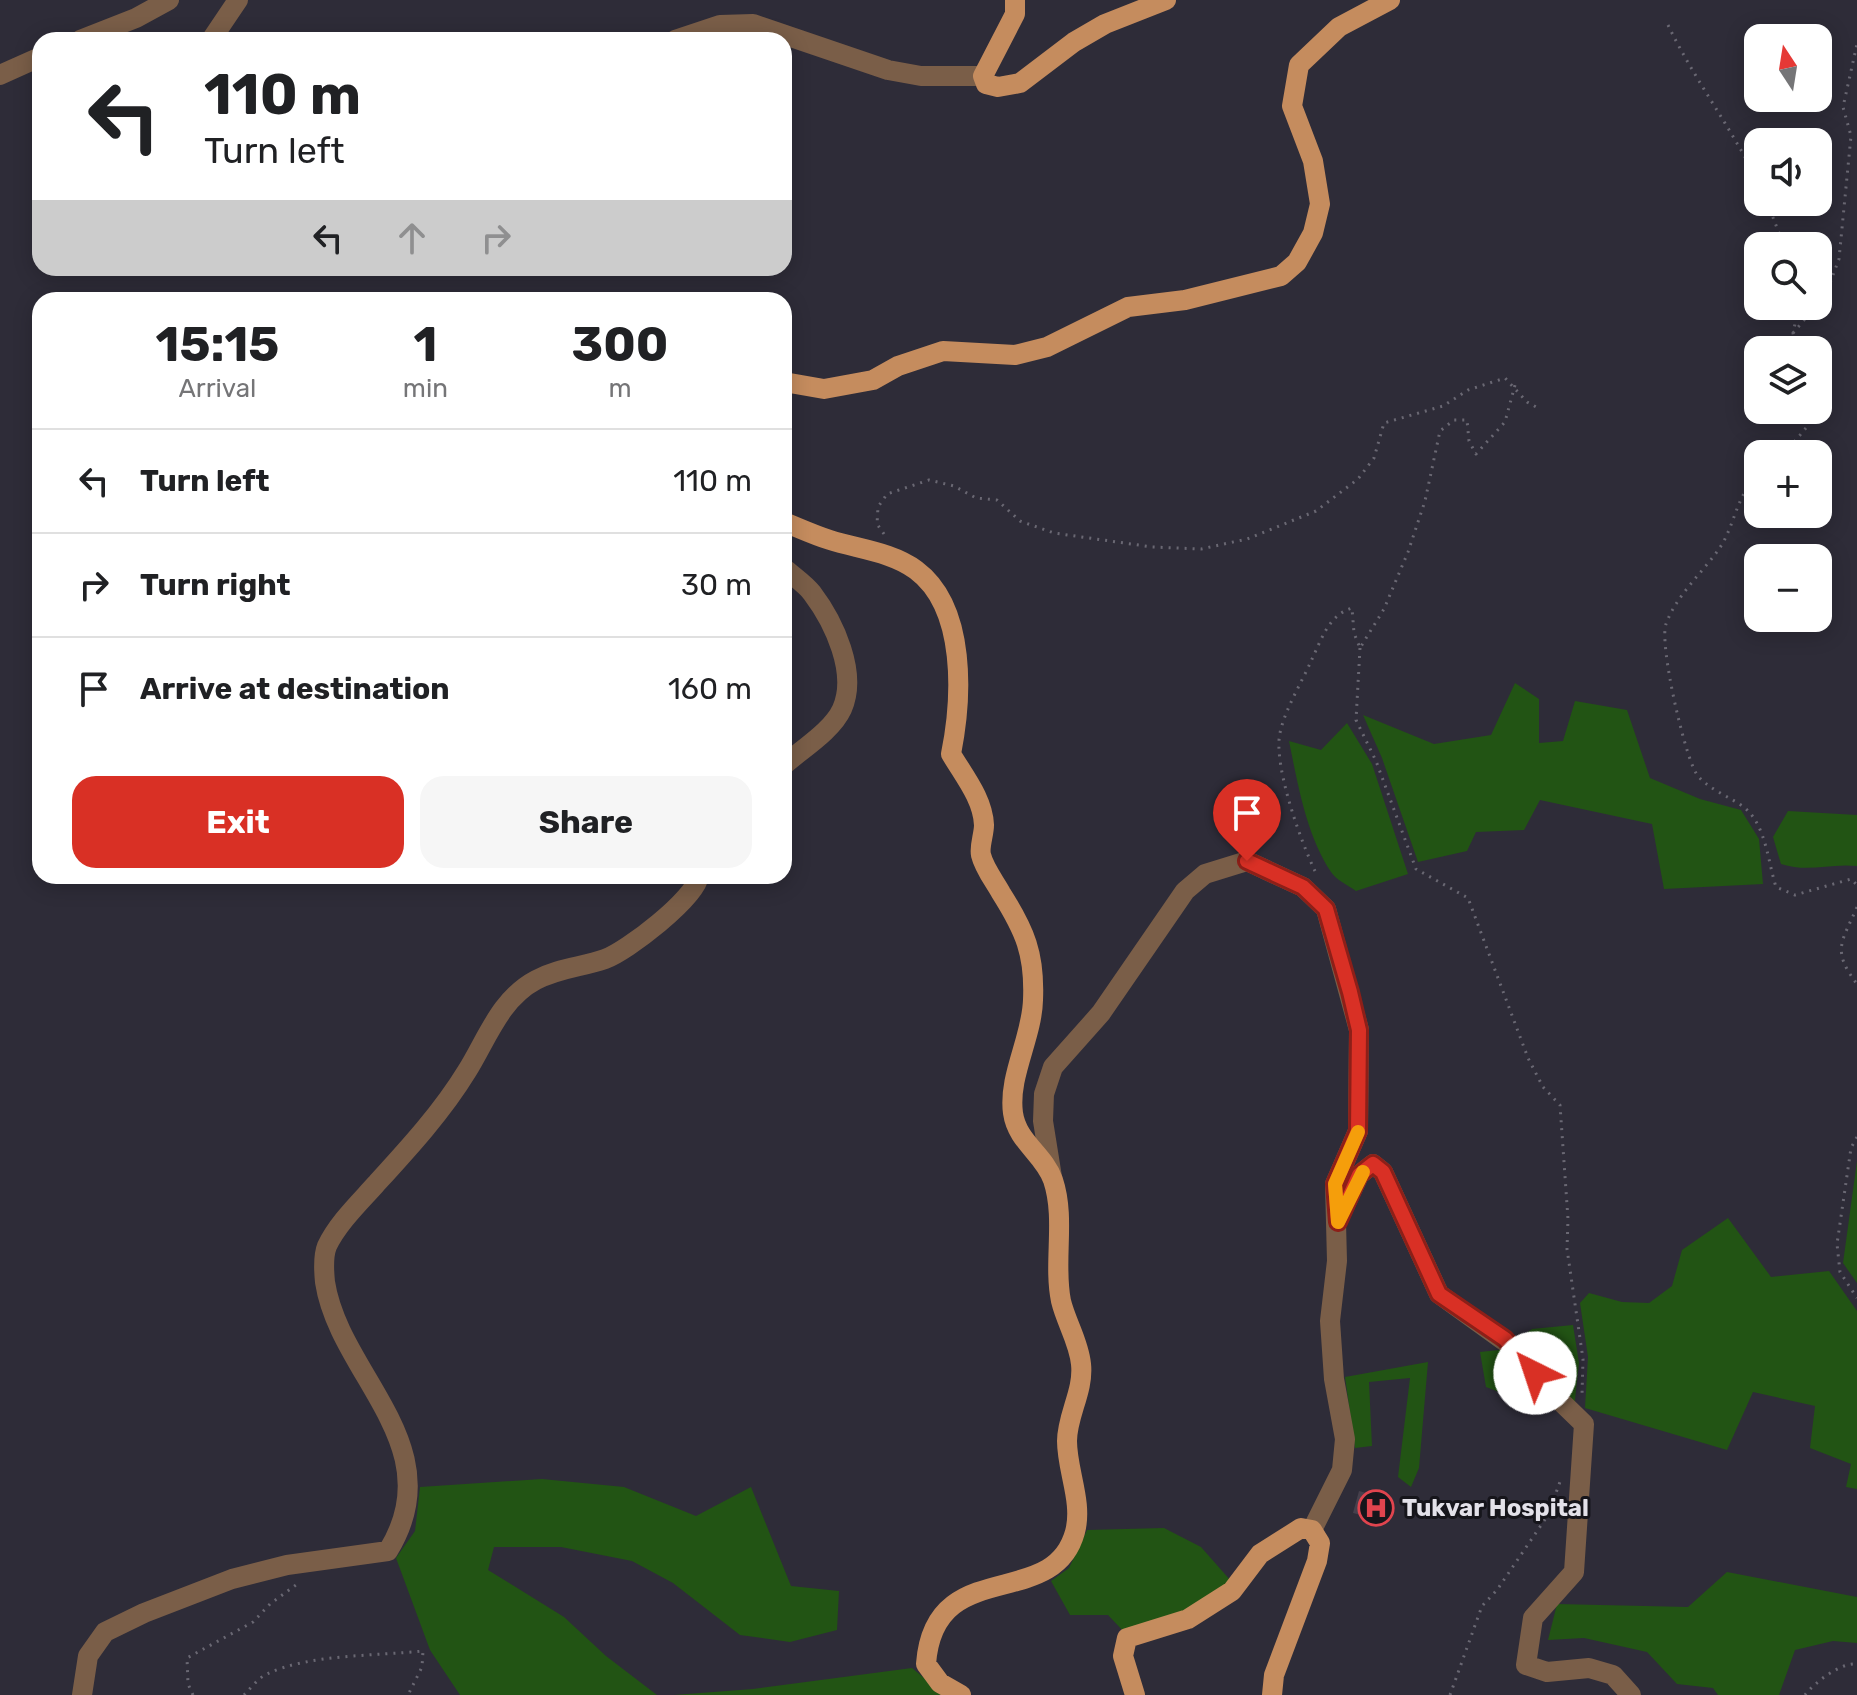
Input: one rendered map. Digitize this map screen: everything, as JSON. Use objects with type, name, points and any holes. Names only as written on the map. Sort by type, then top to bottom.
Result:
[{"type":"main road","points":[[1015,0],[1015,14],[983,76],[986,84],[998,87],[1020,83],[1074,42],[1105,24],[1166,0]]},
{"type":"main road","points":[[792,383],[824,389],[873,380],[898,366],[943,351],[1015,355],[1047,347],[1128,307],[1185,300],[1281,276],[1297,262],[1313,233],[1320,204],[1313,161],[1292,106],[1299,65],[1339,27],[1390,0]]},
{"type":"main road","points":[[792,525],[894,559],[915,569],[936,588],[951,629],[957,663],[957,725],[951,754],[979,802],[984,825],[981,855],[1021,925],[1032,953],[1033,1002],[1014,1086],[1013,1112],[1020,1137],[1053,1179],[1059,1218],[1061,1300],[1081,1365],[1079,1393],[1067,1441],[1074,1477],[1075,1531],[1063,1556],[1040,1576],[980,1588],[938,1619],[928,1642],[926,1664],[940,1683],[961,1695]]},
{"type":"main road","points":[[1135,1695],[1123,1656],[1127,1638],[1188,1619],[1232,1591],[1260,1554],[1301,1528],[1312,1530],[1320,1543],[1317,1561],[1274,1675],[1272,1695]]},
{"type":"street","points":[[100,32],[169,0]]},
{"type":"street","points":[[216,32],[238,0]]},
{"type":"street","points":[[699,32],[720,25],[753,24],[776,32]]},
{"type":"street","points":[[792,37],[888,70],[921,76],[983,76]]},
{"type":"street","points":[[0,75],[32,61]]},
{"type":"street","points":[[792,575],[811,592],[843,653],[847,682],[842,709],[792,758]]},
{"type":"street","points":[[1053,1179],[1043,1121],[1044,1094],[1053,1067],[1101,1013],[1185,891],[1205,874],[1247,861],[1303,887],[1326,909],[1350,992],[1360,1042],[1358,1131],[1335,1184],[1338,1222],[1330,1321],[1334,1379],[1345,1439],[1342,1470],[1312,1530]]},
{"type":"street","points":[[82,1695],[88,1656],[105,1632],[232,1579],[287,1565],[388,1551],[403,1527],[408,1497],[405,1466],[380,1396],[339,1333],[328,1303],[324,1275],[326,1248],[343,1221],[413,1143],[466,1073],[502,1008],[533,981],[561,969],[608,958],[678,906],[697,884]]},
{"type":"street","points":[[1338,1222],[1359,1175],[1373,1164],[1383,1172],[1439,1294],[1518,1351],[1551,1392],[1584,1424],[1574,1572],[1533,1618],[1526,1665],[1547,1672],[1589,1668],[1613,1675],[1631,1695]]},
{"type":"path","points":[[1668,25],[1685,59],[1721,111],[1744,155]]},
{"type":"path","points":[[1832,278],[1839,259],[1851,136],[1843,107],[1857,44]]},
{"type":"path","points":[[1794,336],[1796,320]]},
{"type":"path","points":[[1793,333],[1804,320]]},
{"type":"path","points":[[894,559],[890,541],[877,524],[878,507],[887,494],[929,480],[954,486],[976,498],[997,500],[1020,521],[1054,533],[1152,547],[1201,549],[1247,539],[1316,511],[1358,479],[1374,458],[1384,423],[1443,406],[1468,390],[1505,378],[1515,385],[1527,402],[1538,408]]},
{"type":"path","points":[[1360,648],[1384,609],[1408,552],[1425,501],[1440,431],[1454,420],[1467,420],[1469,441],[1476,454],[1505,422],[1515,385]]},
{"type":"path","points":[[1796,440],[1808,424]]},
{"type":"path","points":[[1744,493],[1721,546],[1678,601],[1664,626],[1669,671],[1684,743],[1696,775],[1747,810],[1762,834],[1776,887],[1795,895],[1851,879],[1857,885]]},
{"type":"path","points":[[1319,879],[1292,808],[1279,735],[1323,636],[1337,613],[1352,608],[1354,633],[1360,648],[1356,720],[1376,761],[1416,869],[1468,898],[1528,1058],[1543,1087],[1560,1105],[1568,1219],[1567,1249],[1583,1359],[1582,1394]]},
{"type":"path","points":[[1857,907],[1840,942],[1843,965],[1857,984]]},
{"type":"path","points":[[1857,1137],[1851,1148],[1837,1244],[1840,1272],[1857,1298]]},
{"type":"path","points":[[1450,1695],[1482,1606],[1497,1590],[1548,1515],[1564,1470]]},
{"type":"path","points":[[193,1695],[188,1684],[187,1658],[253,1622],[270,1604],[300,1582]]},
{"type":"path","points":[[244,1695],[263,1676],[279,1669],[334,1659],[423,1651],[422,1667],[408,1695]]},
{"type":"path","points":[[1805,1695],[1813,1685],[1823,1682],[1835,1671],[1850,1663],[1857,1664]]},
{"type":"green space","points":[[1515,683],[1539,699],[1539,743],[1563,741],[1575,701],[1627,710],[1650,778],[1700,799],[1741,810],[1759,839],[1763,884],[1664,889],[1652,824],[1540,800],[1524,830],[1476,832],[1467,851],[1418,862],[1382,758],[1363,715],[1434,744],[1491,735]]},
{"type":"green space","points":[[1347,723],[1372,764],[1408,874],[1356,891],[1333,875],[1315,842],[1304,809],[1289,741],[1321,750]]},
{"type":"green space","points":[[1788,811],[1857,815],[1857,866],[1801,868],[1781,864],[1773,837]]},
{"type":"green space","points":[[1857,1161],[1857,1283],[1843,1263]]},
{"type":"green space","points":[[1728,1218],[1771,1277],[1829,1271],[1857,1311],[1857,1489],[1846,1487],[1851,1464],[1810,1448],[1815,1406],[1753,1392],[1727,1450],[1585,1408],[1588,1357],[1580,1303],[1589,1293],[1622,1302],[1649,1303],[1672,1286],[1682,1250]]},
{"type":"green space","points":[[1573,1325],[1579,1363],[1574,1409],[1517,1340],[1532,1329]]},
{"type":"green space","points":[[1508,1349],[1555,1406],[1541,1408],[1486,1387],[1480,1352]]},
{"type":"green space","points":[[1428,1362],[1419,1468],[1411,1487],[1398,1477],[1410,1378],[1369,1382],[1372,1446],[1355,1448],[1345,1377]]},
{"type":"green space","points":[[542,1479],[624,1487],[696,1516],[751,1487],[791,1586],[839,1591],[837,1630],[790,1642],[740,1635],[673,1583],[632,1561],[561,1547],[494,1547],[488,1570],[564,1617],[606,1656],[657,1695],[460,1695],[430,1650],[396,1558],[415,1531],[420,1487]]},
{"type":"green space","points":[[1164,1528],[1201,1547],[1231,1581],[1190,1610],[1126,1634],[1108,1615],[1070,1615],[1051,1581],[1069,1568],[1087,1530]]},
{"type":"green space","points":[[1727,1572],[1857,1597],[1857,1643],[1833,1641],[1795,1650],[1779,1695],[1718,1695],[1713,1688],[1677,1684],[1647,1652],[1584,1638],[1548,1640],[1557,1604],[1688,1607]]},
{"type":"green space","points":[[912,1668],[935,1687],[953,1695],[674,1695],[753,1689]]},
{"type":"building","points":[[1359,1491],[1392,1500],[1386,1521],[1353,1513]]},
{"type":"slow traffic","points":[[1358,1132],[1343,1159],[1335,1184],[1338,1222],[1363,1172]]},
{"type":"place","name":"Tukvar Hospital","points":[[1376,1508]]},
{"type":"route","points":[[1247,861],[1303,887],[1326,909],[1350,992],[1359,1030],[1358,1131],[1343,1159],[1335,1184],[1338,1222],[1359,1175],[1373,1164],[1383,1172],[1439,1294],[1471,1319],[1505,1339],[1535,1373]]}]
